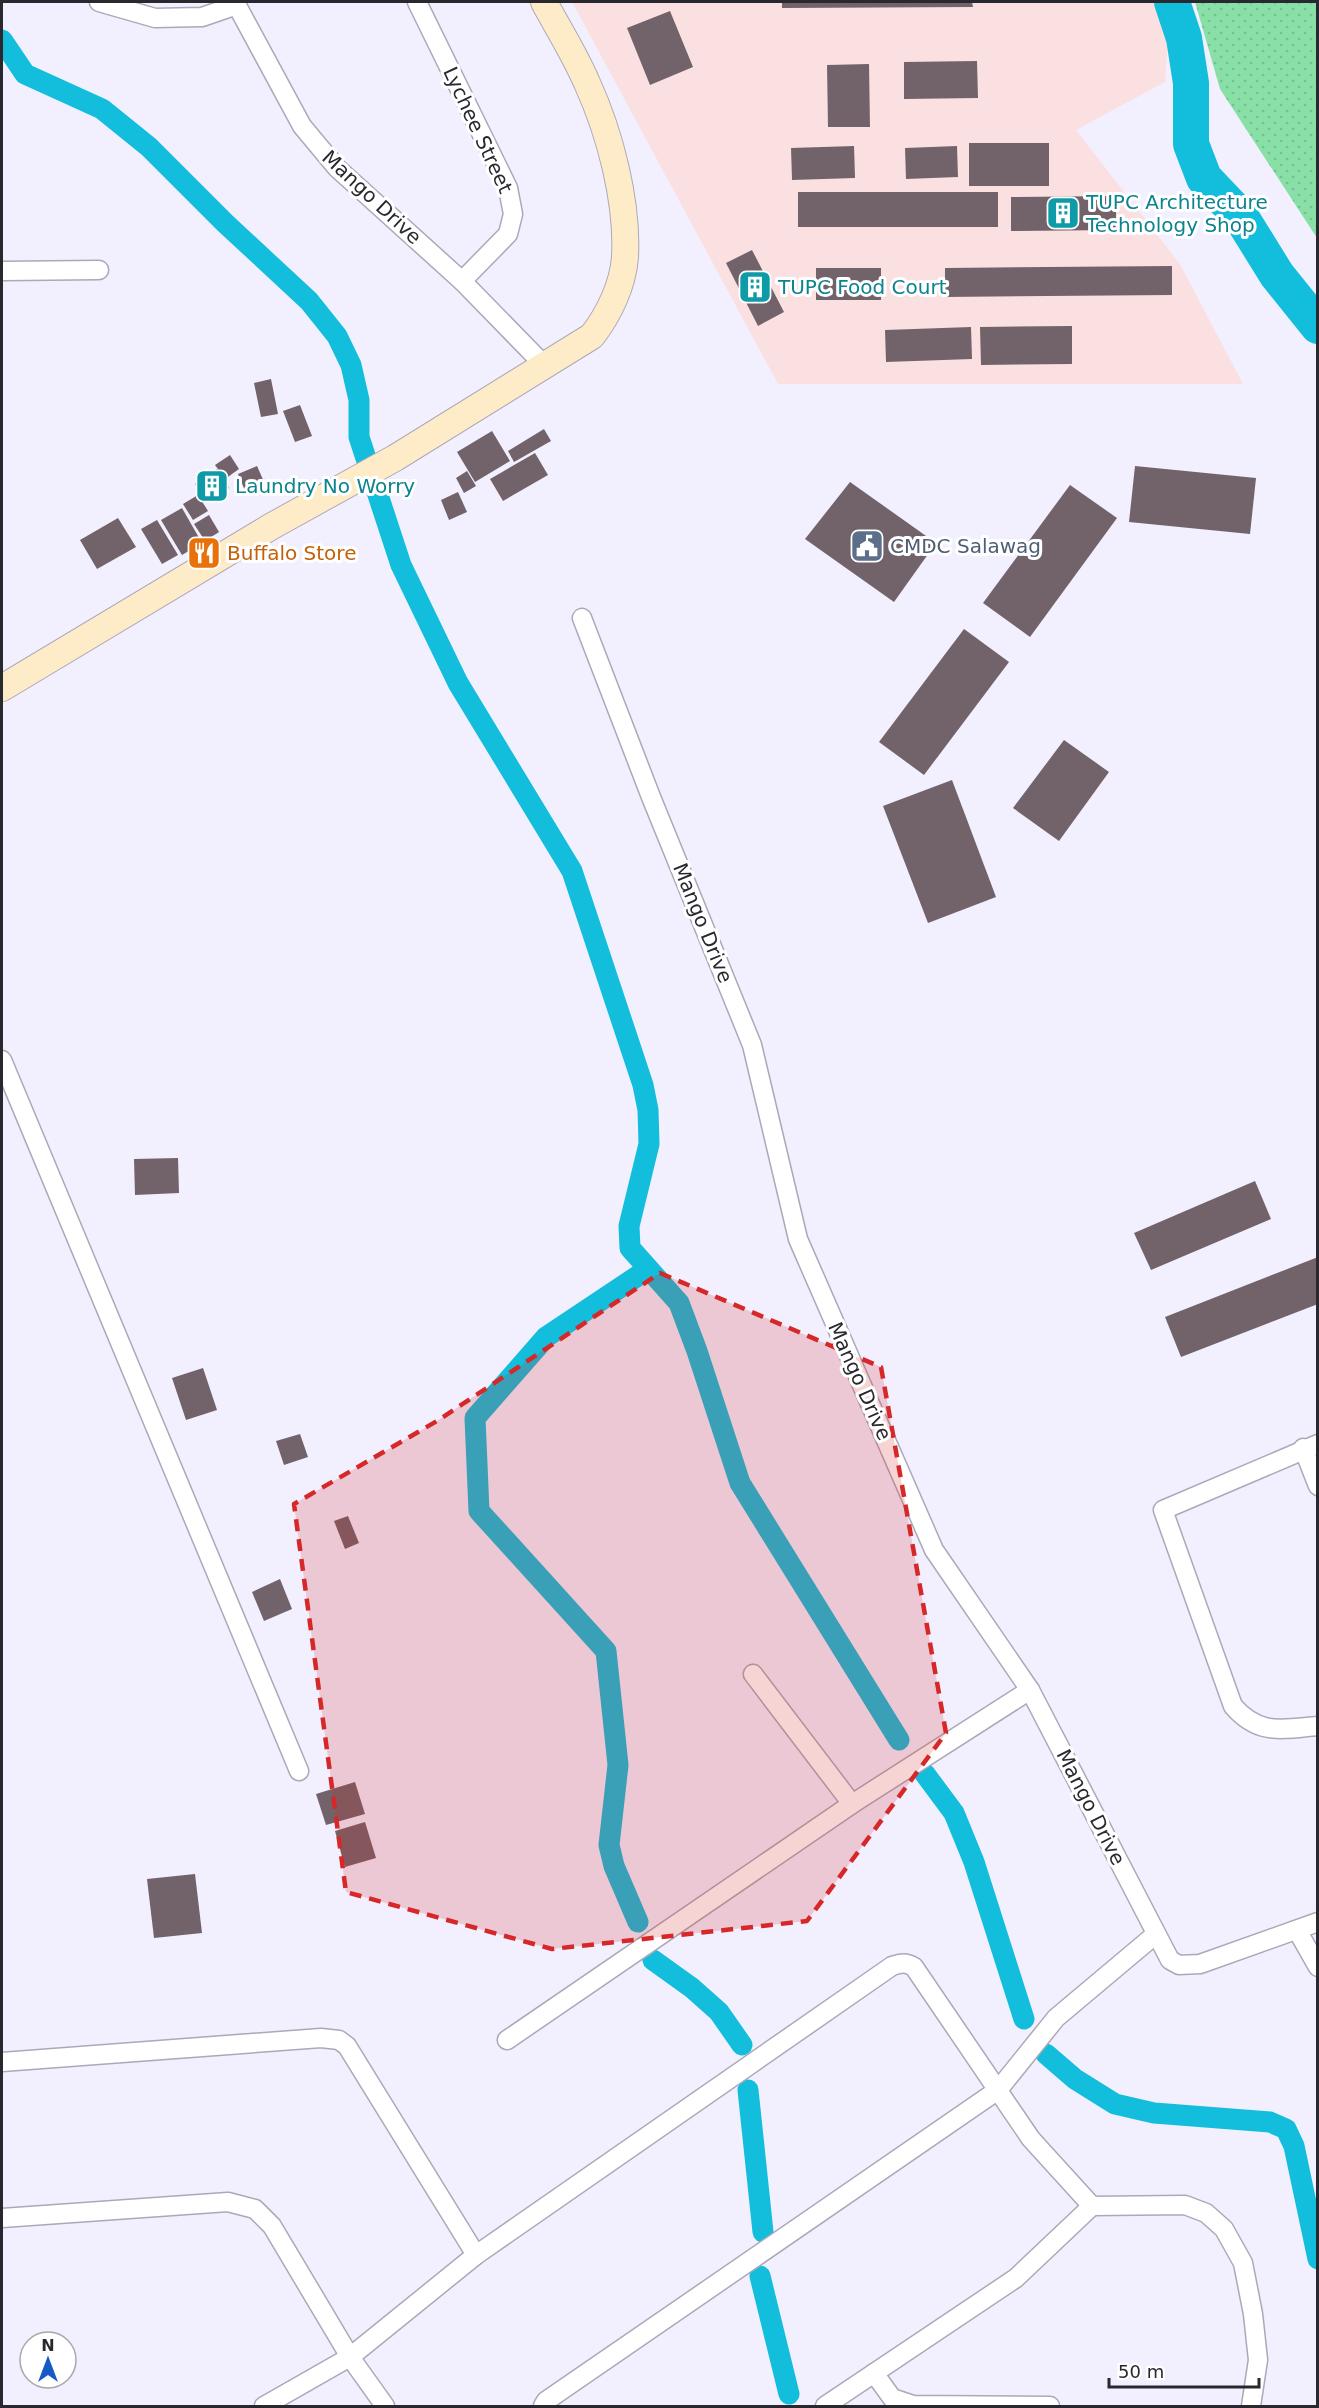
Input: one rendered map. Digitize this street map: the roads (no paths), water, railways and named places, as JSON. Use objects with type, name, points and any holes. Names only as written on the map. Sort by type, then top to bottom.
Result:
[{"type":"main road","points":[[2,688],[262,532],[395,458],[592,336],[606,318],[625,258],[621,189],[604,126],[587,82],[544,2]]},
{"type":"street","points":[[99,2],[155,18],[202,17],[236,3]]},
{"type":"street","name":"Lychee Street","points":[[417,2],[508,188],[513,214],[508,234],[462,280]]},
{"type":"street","name":"Mango Drive","points":[[236,3],[302,126],[337,168],[462,280],[544,365]]},
{"type":"street","points":[[2,271],[99,270]]},
{"type":"street","name":"Mango Drive","points":[[582,618],[651,797],[752,1044],[798,1239],[934,1550],[1030,1690],[1170,1960],[1179,1965],[1189,1966],[1317,1922]]},
{"type":"street","points":[[2,1060],[299,1771]]},
{"type":"street","points":[[1317,1486],[1310,1446],[1163,1510],[1233,1706],[1245,1719],[1260,1727],[1281,1730],[1317,1726]]},
{"type":"street","points":[[753,1674],[852,1804]]},
{"type":"street","points":[[507,2040],[852,1804],[1030,1690]]},
{"type":"street","points":[[1297,1930],[1317,1967]]},
{"type":"street","points":[[543,2406],[546,2401],[998,2090],[1056,2018],[1156,1934]]},
{"type":"street","points":[[264,2406],[350,2357],[476,2254],[892,1966],[908,1963],[914,1967],[1031,2139],[1092,2206]]},
{"type":"street","points":[[2,2062],[321,2038],[339,2040],[347,2046],[476,2254]]},
{"type":"street","points":[[2,2218],[228,2202],[255,2209],[272,2226],[350,2357],[385,2406]]},
{"type":"street","points":[[825,2406],[1016,2278],[1092,2206],[1185,2205],[1206,2213],[1224,2229],[1243,2263],[1253,2314],[1258,2360],[1251,2406]]},
{"type":"street","points":[[874,2373],[892,2398],[913,2405],[1050,2406]]},
{"type":"waterway","points":[[1172,2],[1184,38],[1191,83],[1191,144],[1204,178],[1241,217],[1277,275],[1318,326]]},
{"type":"waterway","points":[[2,40],[25,74],[102,109],[149,147],[225,223],[309,301],[337,336],[351,365],[359,400],[359,437],[401,565],[458,683],[572,871],[643,1085],[648,1110],[649,1144],[629,1226],[630,1248],[679,1303],[740,1483],[899,1740]]},
{"type":"waterway","points":[[638,1922],[614,1866],[609,1845],[618,1765],[606,1651],[479,1511],[475,1418],[546,1337],[648,1269]]},
{"type":"waterway","points":[[925,1774],[954,1813],[974,1862],[1024,2019]]},
{"type":"waterway","points":[[653,1960],[692,1988],[719,2012],[742,2045]]},
{"type":"waterway","points":[[1046,2054],[1075,2079],[1115,2104],[1154,2113],[1270,2122],[1286,2129],[1294,2146],[1318,2259]]},
{"type":"waterway","points":[[748,2090],[763,2232]]},
{"type":"waterway","points":[[760,2276],[789,2394]]},
{"type":"place","name":"TUPC Architecture Technology Shop","points":[[1063,213]]},
{"type":"place","name":"TUPC Food Court","points":[[755,287]]},
{"type":"place","name":"Laundry No Worry","points":[[212,486]]},
{"type":"place","name":"CMDC Salawag","points":[[867,546]]},
{"type":"place","name":"Buffalo Store","points":[[204,553]]}]
